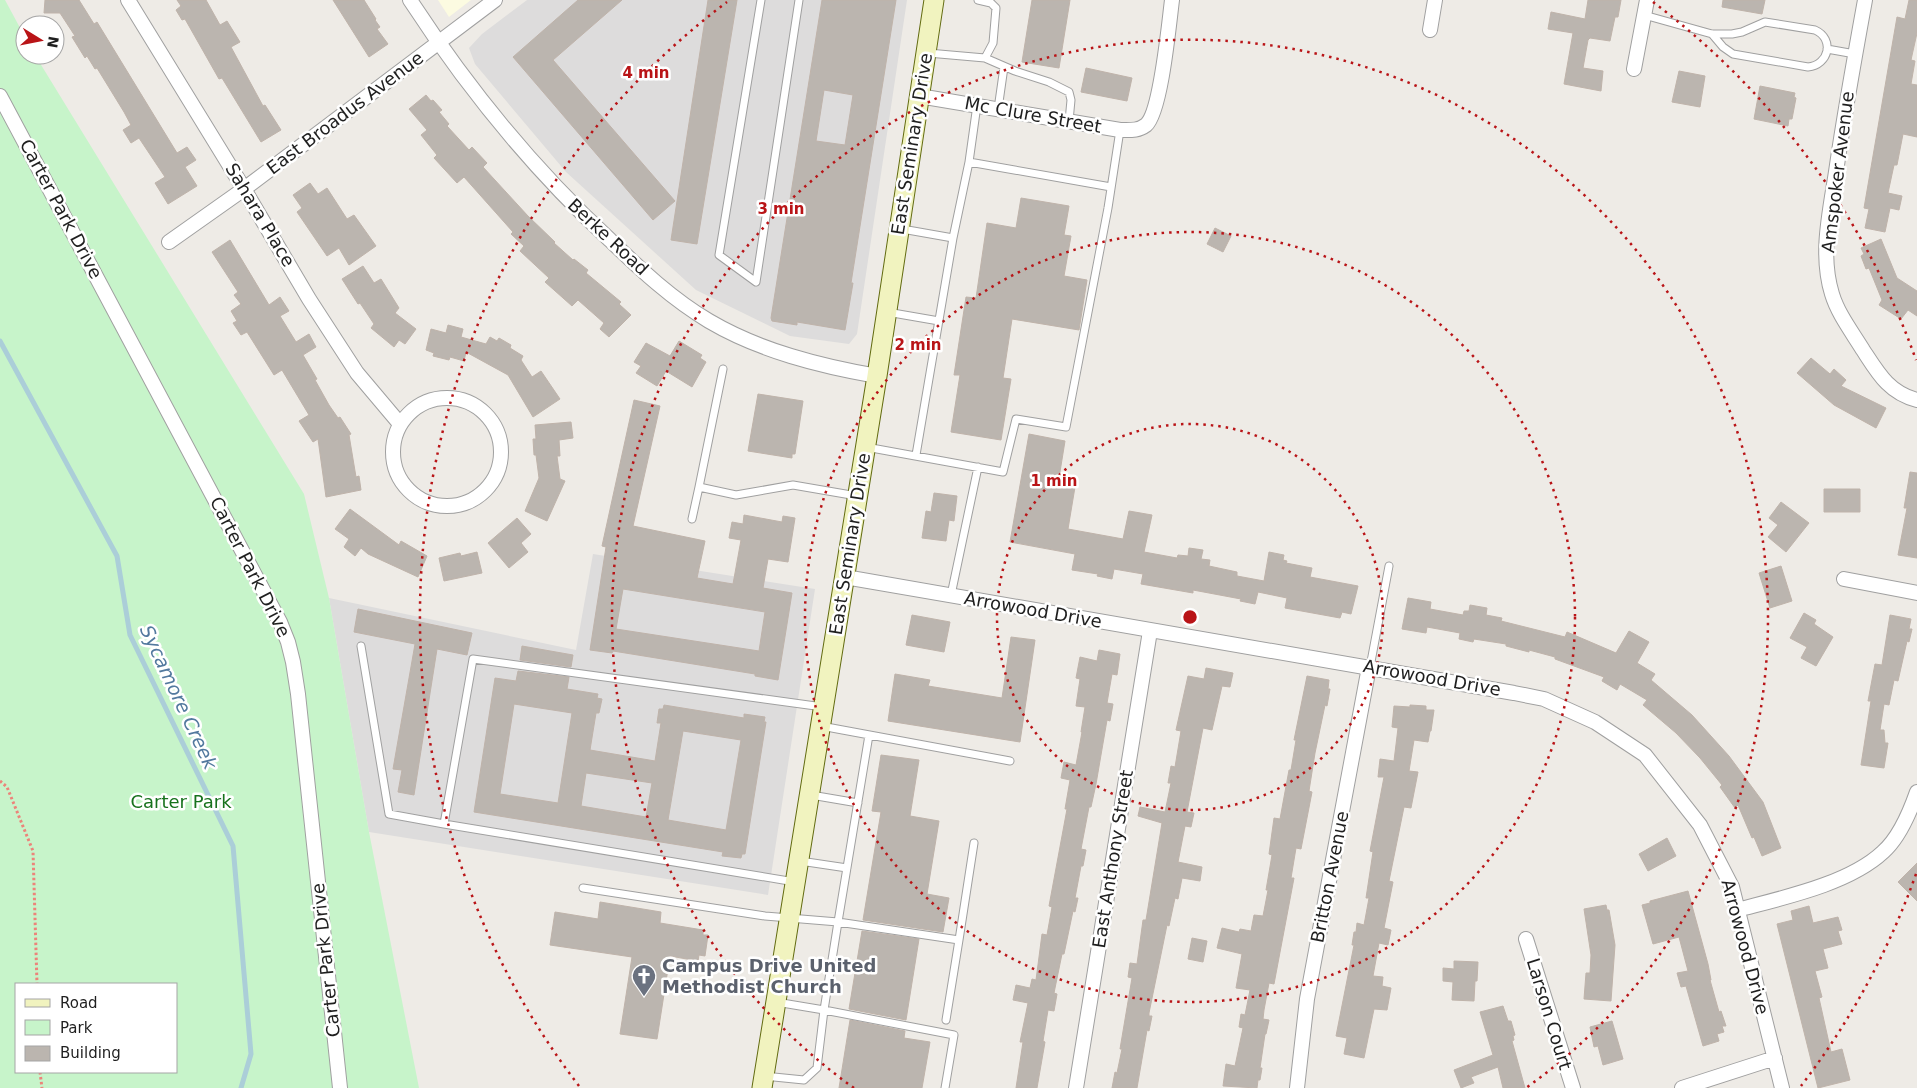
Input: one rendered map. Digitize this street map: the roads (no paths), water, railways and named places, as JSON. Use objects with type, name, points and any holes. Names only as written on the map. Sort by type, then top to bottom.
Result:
[{"type":"main road","name":"East Seminary Drive","points":[[763,1082],[866,447],[934,0]]},
{"type":"street","name":"Sahara Place","points":[[128,0],[309,298],[357,373],[400,424]]},
{"type":"street","name":"Berke Road","points":[[410,0],[438,43],[484,106],[554,186],[632,262],[672,296],[709,321],[766,348],[827,366],[877,376]]},
{"type":"street","name":"East Broadus Avenue","points":[[168,242],[244,189],[495,0]]},
{"type":"street","name":"Mc Clure Street","points":[[919,96],[1135,131],[1146,124],[1152,114],[1157,98],[1172,0]]},
{"type":"street","points":[[1430,30],[1435,0]]},
{"type":"street","points":[[1634,69],[1647,0]]},
{"type":"street","name":"Amspoker Avenue","points":[[1865,0],[1825,243],[1828,277],[1832,295],[1840,313],[1881,378],[1904,397],[1917,400]]},
{"type":"street","name":"Carter Park Drive","points":[[0,96],[280,622],[288,642],[298,694],[340,1088]]},
{"type":"street","points":[[450,397],[464,400],[483,412],[497,429],[501,444],[498,473],[490,486],[466,504],[452,507],[423,501],[410,493],[401,481],[395,468],[392,453],[400,424],[409,412],[435,398],[450,397]]},
{"type":"street","name":"Arrowood Drive","points":[[845,577],[1370,667],[1544,699],[1596,722],[1645,755],[1700,825],[1732,887],[1782,1088]]},
{"type":"street","points":[[1844,578],[1917,593]]},
{"type":"street","name":"East Anthony Street","points":[[1076,1088],[1150,630]]},
{"type":"street","name":"Britton Avenue","points":[[1297,1088],[1307,999],[1370,667]]},
{"type":"street","points":[[1738,910],[1802,892],[1858,871],[1884,852],[1899,831],[1917,792]]},
{"type":"street","name":"Larson Court","points":[[1526,939],[1573,1088]]},
{"type":"street","points":[[1682,1088],[1775,1058]]},
{"type":"lane","points":[[761,0],[718,255],[756,282],[799,0]]},
{"type":"lane","points":[[978,0],[991,2],[996,8],[993,43],[985,58]]},
{"type":"lane","points":[[1644,15],[1712,34],[1737,33],[1765,22],[1815,30],[1826,39],[1826,55],[1822,62],[1816,66],[1808,67],[1733,54],[1723,47],[1712,34]]},
{"type":"lane","points":[[1826,48],[1855,54]]},
{"type":"lane","points":[[926,52],[985,58],[1069,92],[1071,100],[1069,121]]},
{"type":"lane","points":[[998,109],[1004,67]]},
{"type":"lane","points":[[916,455],[953,238],[970,162],[977,105]]},
{"type":"lane","points":[[866,447],[1003,472],[1016,419],[1066,427],[1120,130]]},
{"type":"lane","points":[[970,162],[1111,187]]},
{"type":"lane","points":[[899,228],[953,238]]},
{"type":"lane","points":[[887,312],[939,321]]},
{"type":"lane","points":[[692,519],[723,369]]},
{"type":"lane","points":[[951,595],[978,467]]},
{"type":"lane","points":[[699,487],[736,495],[793,485],[858,496]]},
{"type":"lane","points":[[1370,667],[1389,566]]},
{"type":"lane","points":[[361,646],[389,814],[795,882]]},
{"type":"lane","points":[[444,824],[473,659],[824,707]]},
{"type":"lane","points":[[820,726],[1010,761]]},
{"type":"lane","points":[[763,1082],[804,1080],[817,1068],[824,1010],[869,735]]},
{"type":"lane","points":[[810,794],[858,803]]},
{"type":"lane","points":[[946,1020],[974,843]]},
{"type":"lane","points":[[799,861],[847,868]]},
{"type":"lane","points":[[583,888],[790,919],[838,922],[959,940]]},
{"type":"lane","points":[[776,1002],[954,1035],[945,1088]]},
{"type":"waterway","name":"Sycamore Creek","points":[[0,341],[117,556],[130,635],[233,846],[251,1054],[241,1088]]},
{"type":"place","name":"Campus Drive United Methodist Church","points":[[644,997]]},
{"type":"park label","name":"Carter Park","points":[[181,802]]}]
